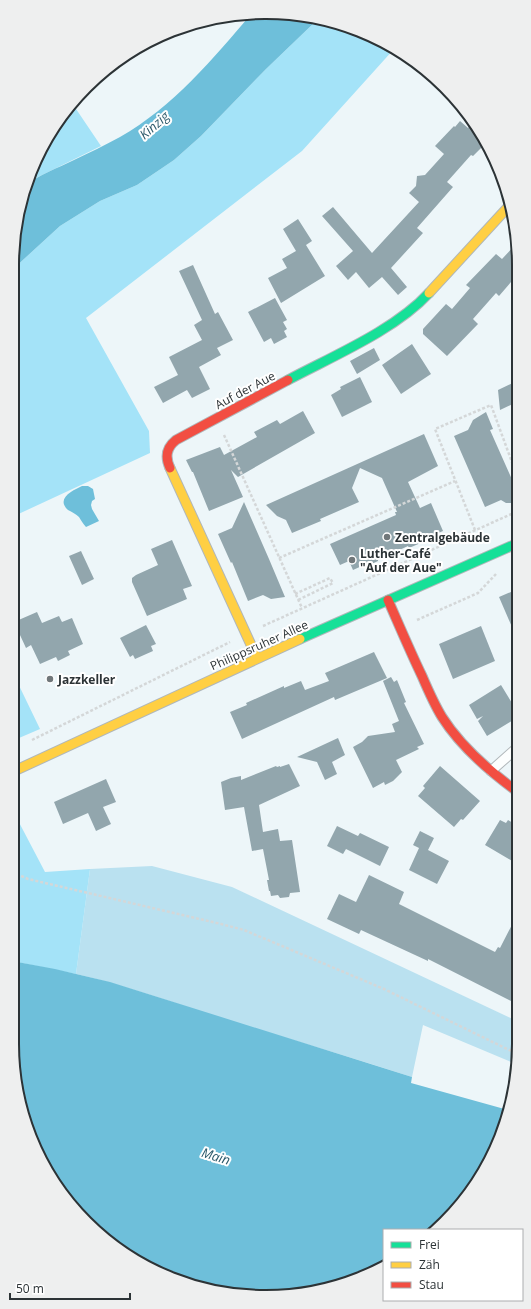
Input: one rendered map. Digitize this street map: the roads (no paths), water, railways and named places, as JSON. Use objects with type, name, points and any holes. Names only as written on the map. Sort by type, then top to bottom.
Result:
[{"type":"street","name":"Auf der Aue","points":[[257,658],[167,461],[166,453],[171,444],[396,321],[426,296],[506,210]]},
{"type":"street","name":"Philippsruher Allee","points":[[19,769],[257,658],[512,546]]},
{"type":"street","points":[[388,600],[428,690],[445,722],[463,745],[490,772],[512,788]]},
{"type":"lane","points":[[490,772],[512,752]]},
{"type":"water","name":"Kinzig","points":[[266,19],[298,21],[313,24],[266,69],[201,136],[174,160],[137,185],[100,201],[60,226],[19,263],[21,233],[27,202],[35,180],[120,137],[139,125],[175,97],[222,48],[246,20]]},
{"type":"water","points":[[82,486],[88,486],[93,489],[95,499],[92,501],[91,505],[99,521],[86,527],[79,517],[68,510],[64,502],[67,495]]},
{"type":"water","name":"Main","points":[[19,962],[110,982],[412,1077],[411,1083],[503,1109],[487,1153],[479,1167],[461,1194],[440,1218],[428,1229],[383,1229],[383,1260],[345,1277],[329,1282],[298,1288],[266,1290],[233,1288],[202,1282],[156,1265],[115,1239],[80,1206],[52,1167],[44,1153],[32,1123],[27,1107],[21,1076],[19,1044]]},
{"type":"place","name":"Zentralgebäude","points":[[387,537]]},
{"type":"place","name":"Luther-Café \"Auf der Aue\"","points":[[352,560]]},
{"type":"place","name":"Jazzkeller","points":[[50,679]]}]
